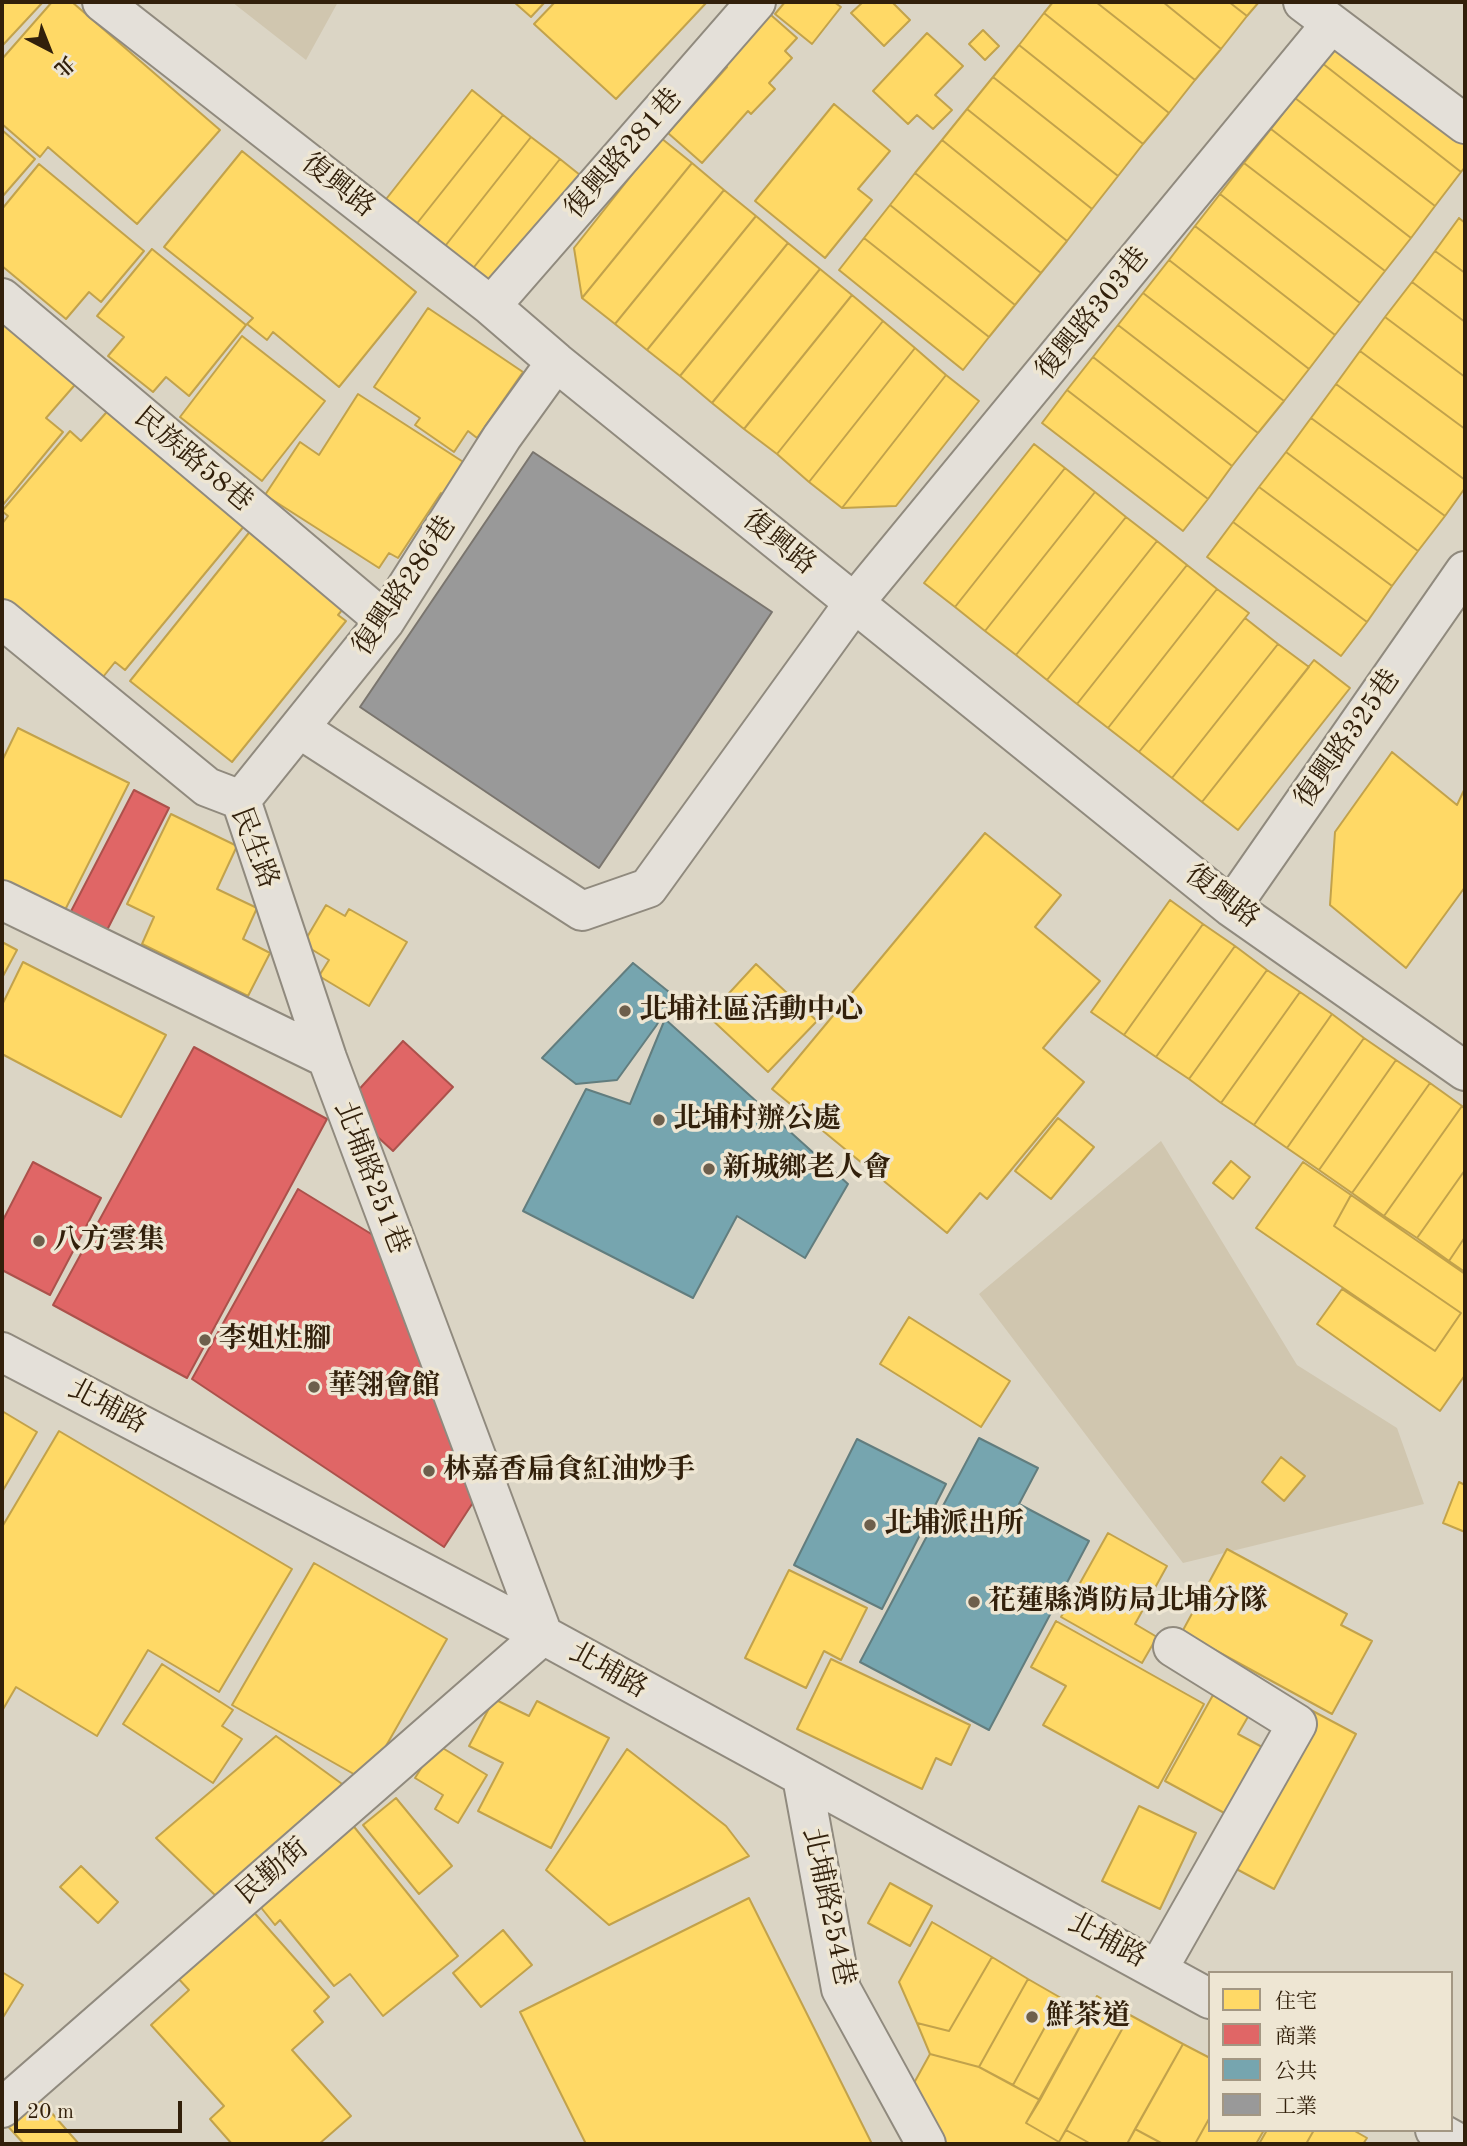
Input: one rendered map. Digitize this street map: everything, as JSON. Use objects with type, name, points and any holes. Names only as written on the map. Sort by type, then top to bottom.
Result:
[{"type":"street","name":"復興路","points":[[102,2],[491,306],[556,362],[1231,906],[1465,1071]]},
{"type":"street","name":"復興路281巷","points":[[491,306],[756,2]]},
{"type":"street","points":[[1317,13],[1465,124]]},
{"type":"street","name":"復興路303巷","points":[[300,729],[582,911],[648,888],[854,603],[1317,13]]},
{"type":"street","name":"民族路58巷","points":[[2,298],[385,621]]},
{"type":"street","name":"復興路286巷","points":[[242,800],[385,621],[502,437],[556,362]]},
{"type":"street","name":"復興路325巷","points":[[1231,906],[1465,571]]},
{"type":"street","name":"民生路","points":[[2,619],[207,787],[242,800],[327,1058]]},
{"type":"street","points":[[2,900],[327,1058]]},
{"type":"street","name":"北埔路251巷","points":[[327,1058],[543,1635]]},
{"type":"street","name":"北埔路","points":[[2,1352],[543,1635],[1208,1998]]},
{"type":"street","name":"民勤街","points":[[2,2108],[543,1635]]},
{"type":"street","points":[[1158,1969],[1297,1724],[1174,1647]]},
{"type":"street","name":"北埔路254巷","points":[[802,1777],[841,1989],[926,2144]]},
{"type":"street","points":[[1439,2132],[1460,2144]]},
{"type":"shaded area","points":[[232,2],[338,2],[306,60]]},
{"type":"shaded area","points":[[1161,1141],[1297,1365],[1397,1428],[1424,1504],[1183,1563],[979,1294]]},
{"type":"building: 住宅","points":[[2,2],[43,2],[2,46]]},
{"type":"building: 住宅","points":[[52,2],[72,2],[220,130],[137,224],[48,147],[40,157],[2,124],[2,59]]},
{"type":"building: 住宅","points":[[514,2],[545,2],[531,17]]},
{"type":"building: 住宅","points":[[555,2],[707,2],[616,99],[534,24]]},
{"type":"building: 住宅","points":[[785,2],[834,2],[841,7],[812,44],[775,14]]},
{"type":"building: 住宅","points":[[863,2],[892,2],[910,20],[884,46],[851,13]]},
{"type":"building: 住宅","points":[[1053,2],[1096,2],[1195,80],[1169,113],[1044,13]]},
{"type":"building: 住宅","points":[[1096,2],[1163,2],[1221,49],[1195,80]]},
{"type":"building: 住宅","points":[[1163,2],[1229,2],[1247,16],[1221,49]]},
{"type":"building: 住宅","points":[[1229,2],[1259,2],[1247,16]]},
{"type":"building: 住宅","points":[[763,8],[797,38],[785,51],[792,58],[769,83],[775,89],[751,114],[748,111],[702,163],[668,133],[727,67],[716,58]]},
{"type":"building: 住宅","points":[[1044,13],[1169,113],[1143,144],[1019,45]]},
{"type":"building: 住宅","points":[[983,30],[999,46],[985,60],[969,44]]},
{"type":"building: 住宅","points":[[1347,32],[1465,124],[1465,167],[1461,172],[1322,63]]},
{"type":"building: 住宅","points":[[927,33],[963,66],[935,95],[952,110],[933,129],[917,115],[908,124],[873,91]]},
{"type":"building: 住宅","points":[[1019,45],[1143,144],[1118,176],[993,77]]},
{"type":"building: 住宅","points":[[1322,63],[1461,172],[1435,206],[1295,98]]},
{"type":"building: 住宅","points":[[993,77],[1118,176],[1092,209],[967,109]]},
{"type":"building: 住宅","points":[[472,90],[503,115],[403,241],[372,217]]},
{"type":"building: 住宅","points":[[1295,98],[1435,206],[1411,238],[1271,129]]},
{"type":"building: 住宅","points":[[834,104],[890,151],[858,189],[872,200],[825,258],[755,201]]},
{"type":"building: 住宅","points":[[967,109],[1092,209],[1067,241],[942,140]]},
{"type":"building: 住宅","points":[[503,115],[531,137],[431,264],[403,241]]},
{"type":"building: 住宅","points":[[1271,129],[1411,238],[1385,271],[1244,163]]},
{"type":"building: 住宅","points":[[2,130],[35,159],[2,197]]},
{"type":"building: 住宅","points":[[531,137],[560,159],[459,286],[431,264]]},
{"type":"building: 住宅","points":[[661,138],[692,163],[582,298],[574,248]]},
{"type":"building: 住宅","points":[[942,140],[1067,241],[1041,273],[915,173]]},
{"type":"building: 住宅","points":[[242,151],[416,292],[339,387],[273,332],[267,340],[247,324],[253,318],[164,247]]},
{"type":"building: 住宅","points":[[560,159],[595,187],[512,292],[459,286]]},
{"type":"building: 住宅","points":[[692,163],[724,190],[615,324],[582,298]]},
{"type":"building: 住宅","points":[[1244,163],[1385,271],[1360,303],[1220,194]]},
{"type":"building: 住宅","points":[[39,164],[144,251],[101,302],[89,292],[66,319],[2,266],[2,209]]},
{"type":"building: 住宅","points":[[915,173],[1041,273],[1015,305],[890,205]]},
{"type":"building: 住宅","points":[[724,190],[756,216],[647,350],[615,324]]},
{"type":"building: 住宅","points":[[1220,194],[1360,303],[1335,335],[1195,226]]},
{"type":"building: 住宅","points":[[890,205],[1015,305],[989,337],[864,238]]},
{"type":"building: 住宅","points":[[756,216],[788,243],[680,376],[647,350]]},
{"type":"building: 住宅","points":[[1459,218],[1465,223],[1465,273],[1435,251]]},
{"type":"building: 住宅","points":[[1195,226],[1335,335],[1309,369],[1169,260]]},
{"type":"building: 住宅","points":[[864,238],[989,337],[963,370],[839,270]]},
{"type":"building: 住宅","points":[[788,243],[820,269],[712,403],[680,376]]},
{"type":"building: 住宅","points":[[152,249],[246,325],[189,396],[166,377],[153,392],[108,356],[124,337],[97,316]]},
{"type":"building: 住宅","points":[[1435,251],[1465,273],[1465,322],[1412,282]]},
{"type":"building: 住宅","points":[[1169,260],[1309,369],[1284,401],[1143,293]]},
{"type":"building: 住宅","points":[[820,269],[852,295],[744,429],[712,403]]},
{"type":"building: 住宅","points":[[1412,282],[1465,322],[1465,377],[1385,317]]},
{"type":"building: 住宅","points":[[1143,293],[1284,401],[1258,433],[1118,325]]},
{"type":"building: 住宅","points":[[852,295],[883,321],[777,454],[744,429]]},
{"type":"building: 住宅","points":[[428,308],[523,372],[477,438],[468,431],[454,452],[415,425],[420,418],[374,387]]},
{"type":"building: 住宅","points":[[2,314],[80,379],[46,418],[63,432],[2,506]]},
{"type":"building: 住宅","points":[[1385,317],[1465,377],[1465,429],[1360,351]]},
{"type":"building: 住宅","points":[[883,321],[915,348],[809,482],[777,454]]},
{"type":"building: 住宅","points":[[1118,325],[1258,433],[1232,466],[1093,357]]},
{"type":"building: 住宅","points":[[242,336],[325,401],[262,481],[180,417]]},
{"type":"building: 住宅","points":[[915,348],[946,375],[842,508],[809,482]]},
{"type":"building: 住宅","points":[[1360,351],[1465,429],[1465,480],[1336,384]]},
{"type":"building: 住宅","points":[[1093,357],[1232,466],[1208,499],[1067,390]]},
{"type":"building: 住宅","points":[[946,375],[979,401],[896,506],[842,508]]},
{"type":"building: 住宅","points":[[1336,384],[1465,480],[1465,488],[1445,516],[1311,418]]},
{"type":"building: 住宅","points":[[1067,390],[1208,499],[1183,531],[1042,423]]},
{"type":"building: 住宅","points":[[358,394],[468,465],[448,497],[441,493],[398,558],[389,553],[379,568],[265,495],[300,442],[319,455]]},
{"type":"building: 住宅","points":[[112,406],[245,525],[125,670],[115,662],[99,682],[2,599],[2,524],[8,516],[2,511],[70,431],[81,441]]},
{"type":"building: 住宅","points":[[1311,418],[1445,516],[1418,551],[1286,452]]},
{"type":"building: 住宅","points":[[1034,444],[1065,468],[955,607],[924,583]]},
{"type":"building: 住宅","points":[[1286,452],[1418,551],[1392,586],[1259,487]]},
{"type":"building: 住宅","points":[[1065,468],[1095,492],[985,631],[955,607]]},
{"type":"building: 住宅","points":[[1259,487],[1392,586],[1367,622],[1233,522]]},
{"type":"building: 住宅","points":[[1095,492],[1126,517],[1016,655],[985,631]]},
{"type":"building: 住宅","points":[[1126,517],[1157,541],[1047,680],[1016,655]]},
{"type":"building: 住宅","points":[[1233,522],[1367,622],[1341,656],[1207,557]]},
{"type":"building: 住宅","points":[[252,529],[347,604],[338,615],[346,621],[232,762],[130,681]]},
{"type":"building: 住宅","points":[[1157,541],[1187,565],[1077,704],[1047,680]]},
{"type":"building: 住宅","points":[[1187,565],[1217,589],[1108,728],[1077,704]]},
{"type":"building: 住宅","points":[[1217,589],[1249,613],[1139,752],[1108,728]]},
{"type":"building: 住宅","points":[[1245,618],[1278,644],[1172,778],[1139,752]]},
{"type":"building: 住宅","points":[[1278,644],[1309,667],[1202,802],[1172,778]]},
{"type":"building: 住宅","points":[[1314,660],[1350,688],[1238,830],[1202,802]]},
{"type":"building: 住宅","points":[[18,728],[129,783],[64,912],[2,881],[2,761]]},
{"type":"building: 住宅","points":[[1392,752],[1457,805],[1465,788],[1465,887],[1406,968],[1330,905],[1335,832]]},
{"type":"building: 住宅","points":[[171,814],[237,846],[217,889],[257,908],[243,939],[270,953],[248,996],[142,944],[154,917],[127,904]]},
{"type":"building: 住宅","points":[[985,833],[1061,895],[1035,927],[1100,981],[1043,1048],[1084,1082],[987,1199],[980,1193],[947,1233],[772,1089]]},
{"type":"building: 住宅","points":[[1170,900],[1203,924],[1124,1035],[1091,1012]]},
{"type":"building: 住宅","points":[[326,905],[345,916],[349,909],[407,942],[369,1006],[319,976],[329,960],[303,944]]},
{"type":"building: 住宅","points":[[1203,924],[1235,946],[1156,1057],[1124,1035]]},
{"type":"building: 住宅","points":[[2,942],[17,950],[2,978]]},
{"type":"building: 住宅","points":[[1235,946],[1267,970],[1189,1079],[1156,1057]]},
{"type":"building: 住宅","points":[[23,962],[166,1035],[121,1117],[2,1054],[2,1005]]},
{"type":"building: 住宅","points":[[756,964],[817,1021],[768,1072],[708,1016]]},
{"type":"building: 住宅","points":[[1267,970],[1300,992],[1221,1103],[1189,1079]]},
{"type":"building: 住宅","points":[[1300,992],[1332,1014],[1254,1125],[1221,1103]]},
{"type":"building: 住宅","points":[[1332,1014],[1364,1038],[1287,1148],[1254,1125]]},
{"type":"building: 住宅","points":[[1364,1038],[1396,1060],[1319,1170],[1287,1148]]},
{"type":"building: 住宅","points":[[1396,1060],[1430,1083],[1352,1193],[1319,1170]]},
{"type":"building: 住宅","points":[[1430,1083],[1462,1106],[1384,1216],[1352,1193]]},
{"type":"building: 住宅","points":[[1462,1106],[1465,1109],[1465,1170],[1417,1238],[1384,1216]]},
{"type":"building: 住宅","points":[[1058,1118],[1094,1147],[1051,1199],[1015,1171]]},
{"type":"building: 住宅","points":[[1231,1161],[1250,1177],[1233,1199],[1213,1183]]},
{"type":"building: 住宅","points":[[1303,1162],[1351,1195],[1334,1226],[1461,1313],[1435,1351],[1256,1228]]},
{"type":"building: 住宅","points":[[1465,1170],[1465,1237],[1449,1261],[1417,1238]]},
{"type":"building: 住宅","points":[[1351,1195],[1465,1274],[1465,1375],[1440,1411],[1317,1324],[1342,1289],[1435,1351],[1461,1313],[1334,1226]]},
{"type":"building: 住宅","points":[[1465,1237],[1465,1272],[1449,1261]]},
{"type":"building: 住宅","points":[[909,1317],[1010,1381],[981,1427],[880,1364]]},
{"type":"building: 住宅","points":[[2,1411],[37,1432],[2,1492]]},
{"type":"building: 住宅","points":[[59,1431],[292,1569],[219,1692],[148,1650],[97,1736],[16,1687],[2,1711],[2,1527]]},
{"type":"building: 住宅","points":[[1281,1457],[1305,1476],[1284,1501],[1262,1482]]},
{"type":"building: 住宅","points":[[1459,1482],[1465,1485],[1465,1532],[1443,1523]]},
{"type":"building: 住宅","points":[[1108,1533],[1167,1566],[1135,1624],[1157,1637],[1142,1663],[1061,1617]]},
{"type":"building: 住宅","points":[[1227,1549],[1347,1614],[1341,1625],[1372,1641],[1332,1714],[1182,1632]]},
{"type":"building: 住宅","points":[[314,1563],[447,1639],[366,1781],[232,1705]]},
{"type":"building: 住宅","points":[[789,1570],[867,1608],[841,1660],[824,1651],[806,1688],[745,1658]]},
{"type":"building: 住宅","points":[[1056,1621],[1204,1704],[1158,1788],[1043,1725],[1066,1686],[1031,1667]]},
{"type":"building: 住宅","points":[[831,1659],[970,1725],[951,1765],[936,1758],[922,1789],[797,1729]]},
{"type":"building: 住宅","points":[[162,1664],[233,1710],[222,1726],[242,1739],[213,1783],[123,1724]]},
{"type":"building: 住宅","points":[[1213,1695],[1249,1715],[1238,1734],[1264,1748],[1228,1815],[1165,1781]]},
{"type":"building: 住宅","points":[[494,1699],[529,1716],[537,1701],[609,1738],[551,1848],[478,1811],[503,1763],[469,1746]]},
{"type":"building: 住宅","points":[[1309,1709],[1356,1734],[1274,1889],[1227,1864]]},
{"type":"building: 住宅","points":[[276,1736],[349,1789],[218,1898],[156,1838]]},
{"type":"building: 住宅","points":[[436,1744],[487,1775],[458,1823],[435,1809],[443,1795],[415,1778]]},
{"type":"building: 住宅","points":[[627,1749],[726,1826],[749,1856],[609,1925],[546,1870]]},
{"type":"building: 住宅","points":[[396,1798],[452,1866],[419,1894],[363,1825]]},
{"type":"building: 住宅","points":[[1139,1806],[1196,1833],[1160,1909],[1102,1881]]},
{"type":"building: 住宅","points":[[351,1823],[458,1956],[383,2016],[350,1974],[334,1986],[280,1920],[275,1925],[255,1900]]},
{"type":"building: 住宅","points":[[81,1866],[118,1902],[98,1923],[60,1887]]},
{"type":"building: 住宅","points":[[890,1883],[932,1906],[910,1946],[868,1923]]},
{"type":"building: 住宅","points":[[749,1898],[872,2144],[586,2144],[520,2012]]},
{"type":"building: 住宅","points":[[251,1909],[329,1997],[314,2011],[323,2022],[292,2050],[351,2116],[319,2144],[232,2144],[210,2119],[224,2106],[151,2025],[189,1990],[176,1976]]},
{"type":"building: 住宅","points":[[932,1922],[992,1957],[949,2031],[917,2023],[899,1982]]},
{"type":"building: 住宅","points":[[503,1930],[532,1965],[481,2007],[453,1973]]},
{"type":"building: 住宅","points":[[992,1957],[1028,1979],[979,2067],[930,2054],[917,2023],[949,2031]]},
{"type":"building: 住宅","points":[[2,1972],[23,1985],[2,2019]]},
{"type":"building: 住宅","points":[[1028,1979],[1061,1998],[1013,2085],[979,2067]]},
{"type":"building: 住宅","points":[[1097,1996],[1130,2015],[1059,2142],[1026,2123]]},
{"type":"building: 住宅","points":[[1061,1998],[1088,2012],[1040,2100],[1013,2085]]},
{"type":"building: 住宅","points":[[1130,2015],[1183,2044],[1127,2144],[1091,2144],[1066,2130]]},
{"type":"building: 住宅","points":[[1183,2044],[1208,2057],[1208,2121],[1195,2144],[1163,2144],[1135,2129]]},
{"type":"building: 住宅","points":[[930,2054],[979,2067],[1040,2100],[1026,2123],[1059,2142],[1066,2130],[1091,2144],[946,2144],[914,2083]]},
{"type":"building: 住宅","points":[[35,2094],[79,2144],[24,2144],[4,2122]]},
{"type":"building: 住宅","points":[[1208,2121],[1208,2132],[1263,2132],[1256,2144],[1195,2144]]},
{"type":"building: 住宅","points":[[1135,2129],[1163,2144],[1127,2144]]},
{"type":"building: 住宅","points":[[1266,2132],[1313,2132],[1306,2144],[1259,2144]]},
{"type":"building: 住宅","points":[[1313,2132],[1356,2132],[1367,2138],[1363,2144],[1306,2144]]},
{"type":"building: 商業","points":[[134,790],[169,808],[103,938],[67,919]]},
{"type":"building: 商業","points":[[403,1041],[453,1087],[393,1151],[344,1106]]},
{"type":"building: 商業","points":[[194,1047],[327,1119],[187,1378],[53,1305]]},
{"type":"building: 商業","points":[[33,1162],[101,1198],[50,1295],[2,1270],[2,1222]]},
{"type":"building: 商業","points":[[298,1189],[381,1240],[474,1501],[444,1547],[192,1379]]},
{"type":"building: 公共","name":"北埔社區活動中心","points":[[633,963],[674,996],[617,1080],[576,1084],[542,1058]]},
{"type":"building: 公共","points":[[665,1019],[848,1184],[805,1258],[737,1216],[693,1298],[523,1211],[586,1089],[630,1104]]},
{"type":"building: 公共","name":"花蓮縣消防局北埔分隊","points":[[979,1438],[1038,1468],[1019,1504],[1089,1541],[989,1730],[860,1662]]},
{"type":"building: 公共","name":"北埔派出所","points":[[857,1439],[946,1484],[882,1609],[794,1565]]},
{"type":"building: 工業","points":[[533,452],[772,612],[599,868],[360,707]]},
{"type":"place","name":"北埔社區活動中心","points":[[625,1011]]},
{"type":"place","name":"北埔村辦公處","points":[[659,1120]]},
{"type":"place","name":"新城鄉老人會","points":[[709,1169]]},
{"type":"place","name":"八方雲集","points":[[39,1241]]},
{"type":"place","name":"李姐灶腳","points":[[205,1340]]},
{"type":"place","name":"華翎會館","points":[[314,1387]]},
{"type":"place","name":"林嘉香扁食紅油炒手","points":[[429,1471]]},
{"type":"place","name":"北埔派出所","points":[[870,1525]]},
{"type":"place","name":"花蓮縣消防局北埔分隊","points":[[974,1602]]},
{"type":"place","name":"鮮茶道","points":[[1032,2017]]}]
